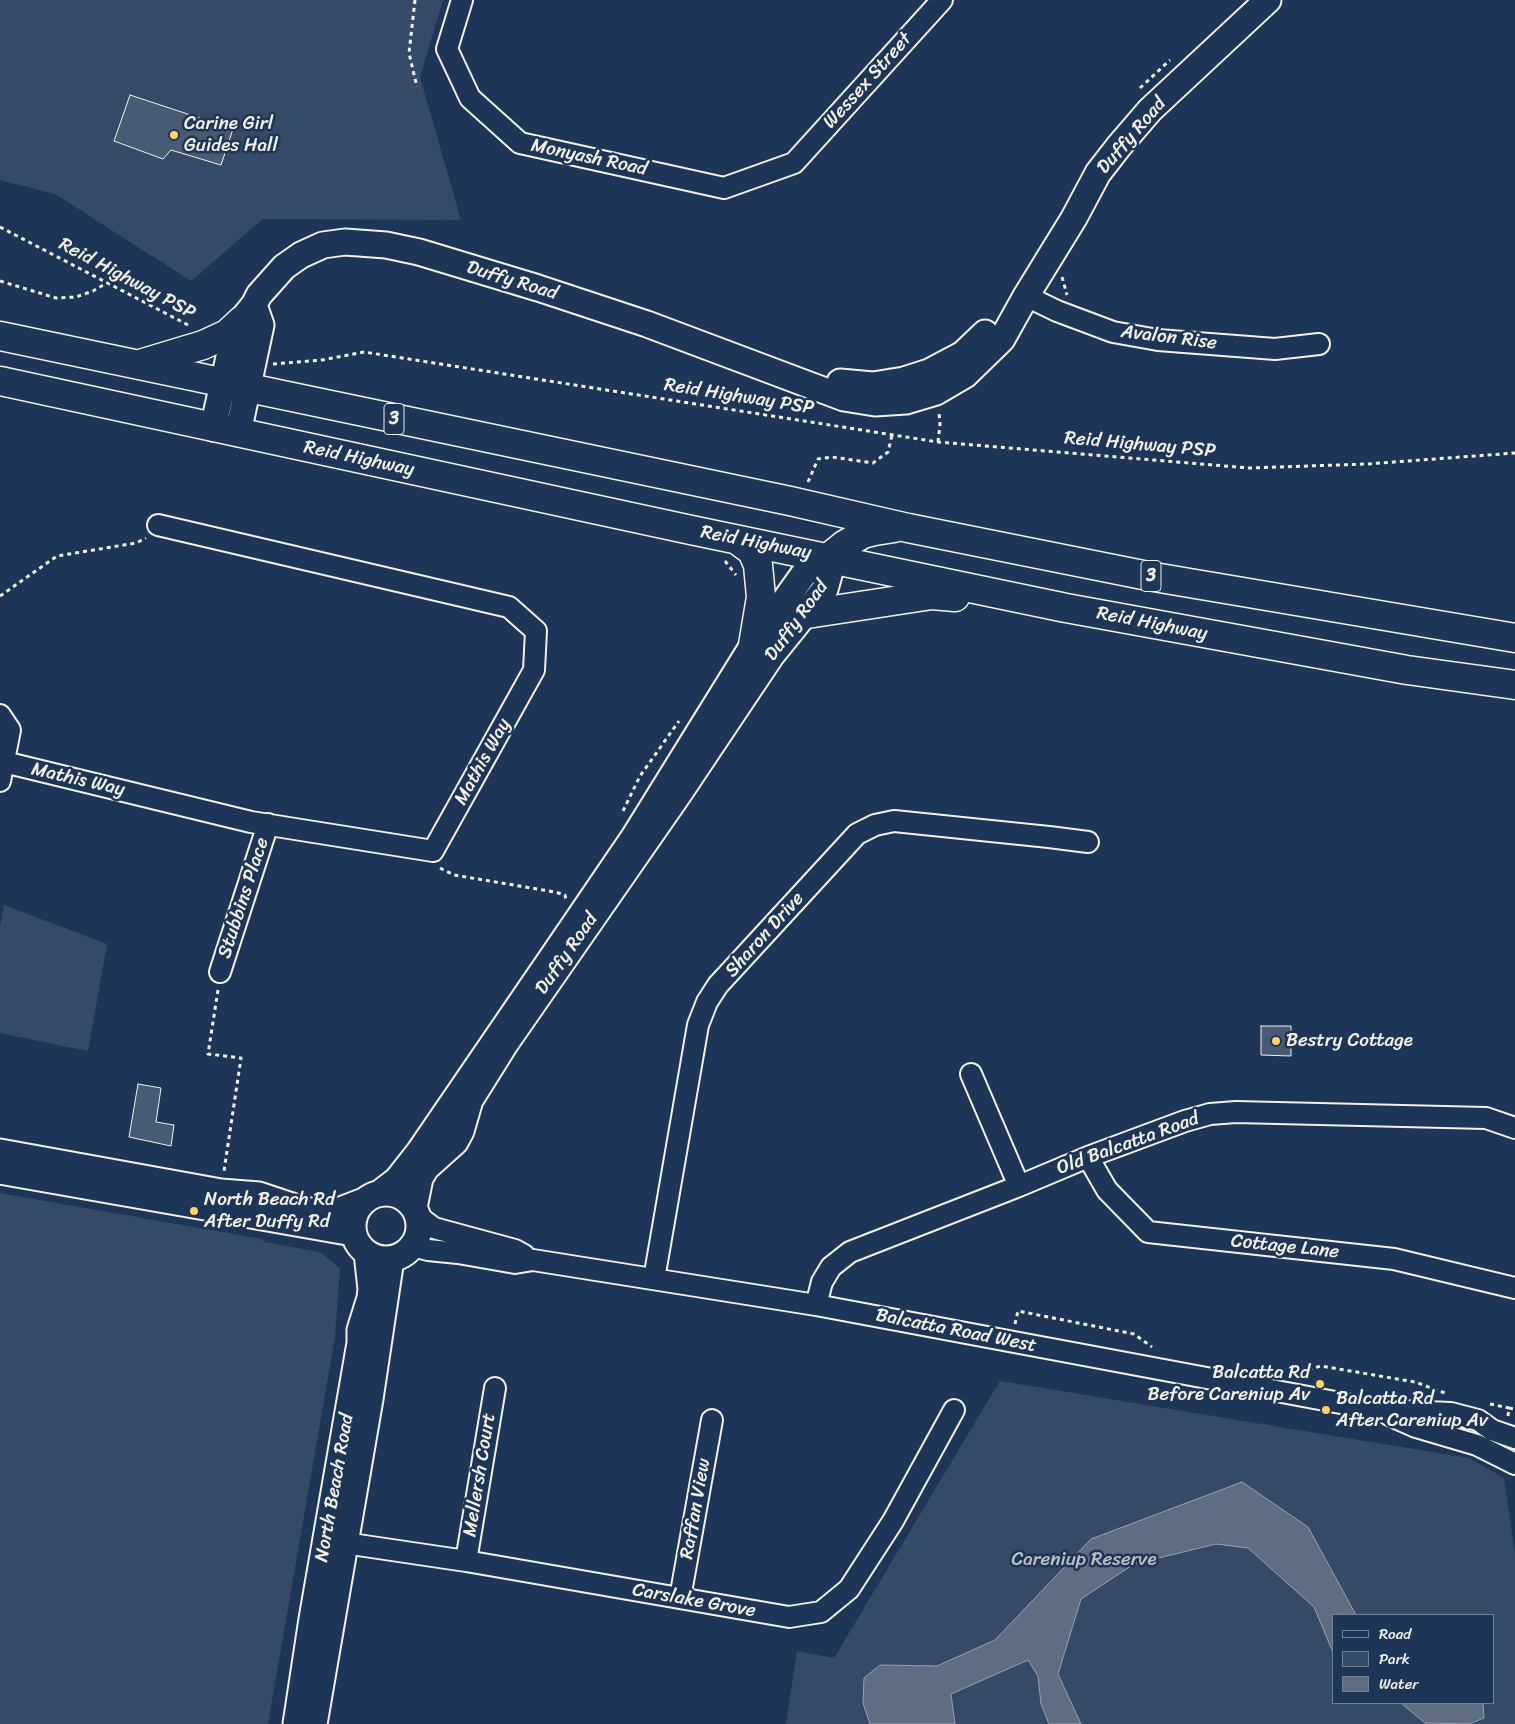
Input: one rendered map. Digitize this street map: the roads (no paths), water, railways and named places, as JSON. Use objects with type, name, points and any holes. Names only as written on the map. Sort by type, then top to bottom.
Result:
[{"type":"highway","points":[[136,366],[203,345],[227,334],[248,313]]},
{"type":"highway","name":"3","points":[[0,336],[136,366],[790,501],[908,528],[1148,576],[1515,638]]},
{"type":"highway","name":"Reid Highway","points":[[0,381],[737,540],[1066,608],[1407,670],[1515,685]]},
{"type":"highway","points":[[790,501],[827,531],[831,544],[828,558]]},
{"type":"highway","points":[[828,558],[862,534],[886,529],[908,528]]},
{"type":"highway","points":[[737,540],[752,551],[758,565],[761,597],[753,645]]},
{"type":"highway","points":[[806,614],[932,595],[1066,608]]},
{"type":"main road","name":"Duffy Road","points":[[236,386],[229,357],[248,313],[270,280],[301,255],[323,245],[345,242],[386,245],[437,258],[647,324],[844,398],[875,403],[906,401],[936,392],[965,375],[1002,339],[1098,174],[1119,146],[1150,110],[1249,20],[1268,0]]},
{"type":"main road","name":"Duffy Road","points":[[226,430],[236,386],[254,361],[261,325],[248,313]]},
{"type":"main road","name":"Duffy Road","points":[[372,1197],[397,1180],[419,1152],[634,837],[753,645],[803,575],[815,564],[828,558],[829,575],[825,588],[771,656],[678,796],[505,1044],[470,1100],[461,1131],[455,1142],[426,1168],[420,1178],[416,1212]]},
{"type":"main road","points":[[0,1152],[221,1192],[259,1195],[307,1211],[338,1211],[372,1197],[390,1193],[408,1201],[416,1212],[419,1227],[418,1237],[407,1252],[391,1259],[382,1259],[360,1243],[0,1171]]},
{"type":"main road","points":[[360,1243],[354,1216],[372,1197]]},
{"type":"main road","name":"North Beach Road","points":[[314,1724],[360,1343],[360,1330],[371,1289],[360,1243]]},
{"type":"main road","name":"North Beach Road","points":[[296,1724],[370,1399],[391,1259]]},
{"type":"street","name":"Monyash Road","points":[[462,0],[447,49],[470,98],[520,143],[724,188],[794,163]]},
{"type":"street","name":"Wessex Street","points":[[794,163],[942,0]]},
{"type":"street","name":"Avalon Rise","points":[[1026,296],[1057,311],[1113,332],[1158,340],[1275,349],[1319,344]]},
{"type":"street","name":"Mathis Way","points":[[2,772],[268,824],[433,851],[534,670],[536,631],[509,607],[158,525]]},
{"type":"street","points":[[0,714],[10,730],[2,772]]},
{"type":"street","name":"Sharon Drive","points":[[654,1279],[698,1025],[707,1002],[718,985],[857,834],[875,825],[894,821],[1088,842]]},
{"type":"street","name":"Stubbins Place","points":[[220,972],[268,824]]},
{"type":"street","points":[[971,1074],[1019,1186]]},
{"type":"street","name":"Old Balcatta Road","points":[[816,1306],[822,1282],[832,1267],[850,1252],[1088,1157],[1185,1121],[1210,1114],[1245,1113],[1486,1118],[1515,1128]]},
{"type":"street","name":"Cottage Lane","points":[[1088,1157],[1107,1190],[1148,1232],[1394,1258],[1515,1288]]},
{"type":"street","name":"Balcatta Road West","points":[[416,1212],[434,1228],[457,1236],[515,1250],[533,1260]]},
{"type":"street","name":"Balcatta Road West","points":[[413,1246],[428,1250],[515,1262],[533,1260],[816,1306],[1378,1410],[1458,1415],[1478,1420],[1492,1430],[1515,1438]]},
{"type":"street","name":"Mellersh Court","points":[[466,1561],[495,1388]]},
{"type":"street","name":"Carslake Grove","points":[[336,1542],[466,1561],[789,1617],[822,1612],[849,1589],[893,1521],[954,1410]]},
{"type":"street","name":"Balcatta Road West","points":[[1378,1410],[1416,1427],[1477,1445],[1515,1464]]},
{"type":"street","name":"Raffan View","points":[[680,1598],[712,1420]]},
{"type":"water","points":[[1242,1482],[1308,1527],[1355,1614],[1332,1614],[1332,1650],[1314,1607],[1248,1548],[1216,1544],[1134,1564],[1081,1599],[1058,1674],[1081,1724],[1049,1724],[1041,1704],[1038,1676],[1028,1660],[951,1694],[955,1724],[870,1724],[863,1703],[864,1678],[880,1665],[937,1666],[995,1640],[1091,1539]]},
{"type":"water","points":[[1402,1704],[1483,1704],[1484,1718],[1469,1724],[1425,1723]]},
{"type":"place","name":"Carine Girl Guides Hall","points":[[174,135]]},
{"type":"place","name":"Bestry Cottage","points":[[1276,1041]]},
{"type":"place","name":"North Beach Rd After Duffy Rd","points":[[194,1211]]},
{"type":"place","name":"Balcatta Rd Before Careniup Av","points":[[1320,1384]]},
{"type":"place","name":"Balcatta Rd After Careniup Av","points":[[1326,1410]]},
{"type":"park label","name":"Careniup Reserve","points":[[1084,1560]]}]
